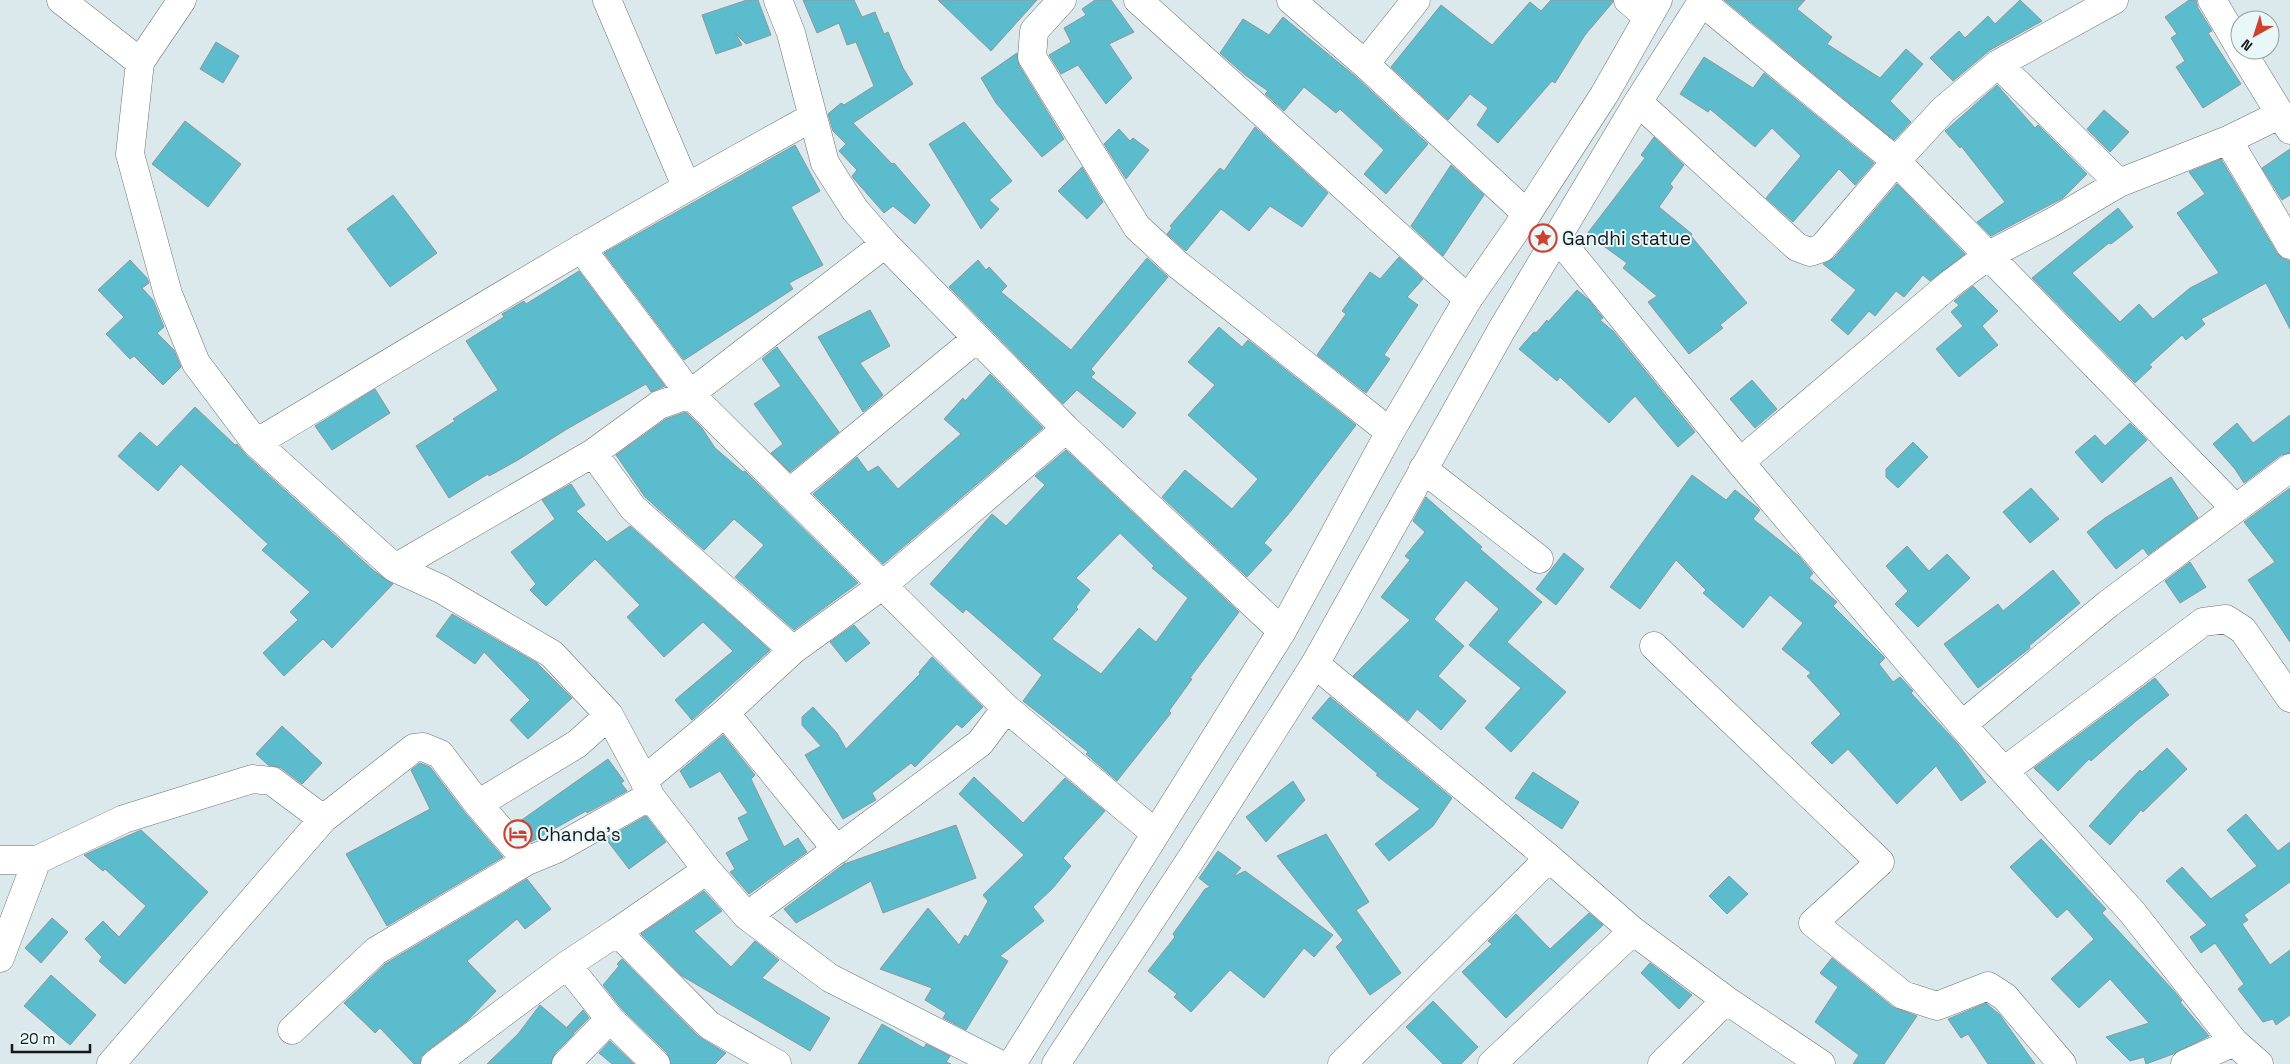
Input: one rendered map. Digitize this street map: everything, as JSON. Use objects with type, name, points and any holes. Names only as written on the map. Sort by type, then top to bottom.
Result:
[{"type":"street","points":[[61,0],[140,62]]},
{"type":"street","points":[[182,0],[140,62],[130,154],[168,294],[196,363],[256,443],[395,568],[441,589],[552,654],[609,715],[647,788],[707,870],[748,916],[830,978],[1000,1064]]},
{"type":"street","points":[[607,0],[686,186]]},
{"type":"street","points":[[778,0],[791,33],[825,163],[855,210],[976,339],[1066,429],[1282,631]]},
{"type":"street","points":[[1062,0],[1034,31],[1032,56],[1137,227],[1177,264],[1390,432]]},
{"type":"street","points":[[1138,0],[1468,299]]},
{"type":"street","points":[[1291,0],[1365,64],[1527,214]]},
{"type":"street","points":[[1365,64],[1416,0]]},
{"type":"street","points":[[1638,102],[1798,247],[1810,252],[1822,248],[1896,161],[1943,110],[1998,64],[2114,0]]},
{"type":"street","points":[[2212,0],[2230,30]]},
{"type":"street","points":[[1056,1064],[1193,856],[1315,664],[1501,331],[1638,102],[1702,1],[1896,161],[2234,508]]},
{"type":"street","points":[[1012,1064],[1282,631],[1390,432],[1468,299],[1527,214],[1604,95],[1645,6]]},
{"type":"street","points":[[1740,462],[1935,296],[1989,255],[2051,223],[2119,183],[2228,140],[2285,123],[2248,60]]},
{"type":"street","points":[[1998,64],[2119,183]]},
{"type":"street","points":[[256,443],[686,186],[813,117]]},
{"type":"street","points":[[2228,140],[2290,245]]},
{"type":"street","points":[[1558,238],[1740,462],[1962,725],[2132,912],[2234,1042],[2260,1064]]},
{"type":"street","points":[[395,568],[593,453],[659,405],[690,394],[885,244]]},
{"type":"street","points":[[581,248],[690,394],[1006,708],[1155,833]]},
{"type":"street","points":[[789,493],[976,339]]},
{"type":"street","points":[[292,1030],[376,951],[527,861],[556,849],[647,788],[793,650],[883,585],[1066,429]]},
{"type":"street","points":[[593,453],[633,508],[793,650]]},
{"type":"street","points":[[1423,468],[1539,560]]},
{"type":"street","points":[[1962,725],[2108,604],[2290,468]]},
{"type":"street","points":[[2004,771],[2204,622],[2226,619],[2243,630],[2290,698]]},
{"type":"street","points":[[1654,646],[1880,862],[1813,923],[1903,995],[1937,1006],[1988,986],[2005,997],[2062,1064]]},
{"type":"street","points":[[1315,664],[1549,858],[1633,931],[1809,1061]]},
{"type":"street","points":[[748,916],[980,742],[1006,708]]},
{"type":"street","points":[[725,713],[838,850]]},
{"type":"street","points":[[478,804],[577,744],[609,715]]},
{"type":"street","points":[[111,1064],[323,819],[414,748],[423,747],[440,754],[478,804],[527,861]]},
{"type":"street","points":[[0,860],[37,860],[124,819],[252,779],[272,781],[323,819]]},
{"type":"street","points":[[1342,1064],[1549,858]]},
{"type":"street","points":[[0,958],[37,860]]},
{"type":"street","points":[[435,1064],[567,965],[707,870]]},
{"type":"street","points":[[1492,1064],[1633,931]]},
{"type":"street","points":[[617,932],[709,1025],[777,1064]]},
{"type":"street","points":[[567,965],[610,1019],[656,1064]]},
{"type":"street","points":[[1662,1064],[1726,1000]]},
{"type":"street","points":[[566,1064],[610,1019]]},
{"type":"street","points":[[2185,1064],[2234,1042]]},
{"type":"building","points":[[747,0],[758,0],[771,35],[746,44],[735,33],[742,45],[716,54],[702,15]]},
{"type":"building","points":[[803,0],[854,0],[862,17],[875,12],[884,34],[888,32],[903,68],[913,84],[853,123],[892,164],[894,163],[930,205],[915,224],[893,206],[884,213],[854,179],[852,176],[857,170],[839,151],[846,144],[833,131],[828,114],[841,103],[844,105],[874,86],[856,42],[847,45],[839,23],[817,33]]},
{"type":"building","points":[[938,0],[1037,0],[991,51]]},
{"type":"building","points":[[1095,0],[1111,0],[1134,32],[1109,44],[1132,78],[1106,104],[1078,65],[1061,74],[1049,55],[1071,42],[1064,28],[1086,15],[1082,9]]},
{"type":"building","points":[[1551,0],[1613,0],[1613,2],[1585,35],[1555,83],[1552,81],[1498,143],[1477,125],[1488,108],[1470,94],[1448,120],[1391,67],[1441,5],[1492,45],[1530,2],[1541,11]]},
{"type":"building","points":[[1724,0],[1805,0],[1797,9],[1832,37],[1827,44],[1880,78],[1906,49],[1923,64],[1890,101],[1911,122],[1894,140]]},
{"type":"building","points":[[2020,0],[2042,21],[1990,50],[1953,81],[1930,58],[1959,31],[1965,38],[1988,16],[1995,24]]},
{"type":"building","points":[[2189,0],[2196,0],[2198,8],[2212,31],[2208,33],[2241,84],[2203,108],[2176,67],[2185,61],[2171,38],[2177,34],[2165,17]]},
{"type":"building","points":[[1283,17],[1355,76],[1428,144],[1386,194],[1364,174],[1384,150],[1340,109],[1336,113],[1304,87],[1284,111],[1265,94],[1268,91],[1245,75],[1220,53],[1243,19],[1269,35]]},
{"type":"building","points":[[216,42],[239,56],[223,83],[200,69]]},
{"type":"building","points":[[1017,53],[1019,65],[1064,139],[1042,157],[996,103],[981,78]]},
{"type":"building","points":[[1704,57],[1753,88],[1764,73],[1874,163],[1855,185],[1839,169],[1793,222],[1766,198],[1801,156],[1772,128],[1755,147],[1710,109],[1708,112],[1680,94]]},
{"type":"building","points":[[1997,85],[2035,128],[2038,125],[2087,174],[2063,198],[1991,236],[1977,222],[2005,202],[1961,146],[1960,148],[1945,131]]},
{"type":"building","points":[[2104,110],[2129,132],[2110,152],[2087,129]]},
{"type":"building","points":[[185,121],[241,164],[208,207],[152,164]]},
{"type":"building","points":[[964,122],[1012,181],[989,200],[999,209],[981,229],[929,144]]},
{"type":"building","points":[[1255,127],[1328,193],[1302,227],[1270,206],[1249,231],[1221,209],[1186,251],[1167,234],[1172,228],[1170,226],[1220,168],[1224,171]]},
{"type":"building","points":[[1119,129],[1130,141],[1133,138],[1149,150],[1126,179],[1104,144]]},
{"type":"building","points":[[1654,137],[1684,165],[1670,184],[1673,187],[1659,207],[1692,234],[1691,236],[1747,303],[1720,325],[1723,328],[1689,354],[1648,302],[1657,296],[1623,268],[1627,263],[1587,234],[1645,158],[1641,155]]},
{"type":"building","points":[[795,145],[820,191],[791,207],[823,265],[789,283],[793,289],[684,360],[604,253]]},
{"type":"building","points":[[2290,149],[2290,195],[2282,200],[2262,168]]},
{"type":"building","points":[[2221,159],[2277,253],[2282,258],[2290,261],[2290,329],[2266,283],[2201,319],[2205,324],[2186,340],[2182,335],[2149,365],[2152,367],[2135,383],[2032,278],[2118,208],[2133,227],[2111,244],[2109,243],[2072,273],[2120,322],[2139,304],[2153,319],[2190,288],[2219,273],[2177,213],[2205,194],[2189,172]]},
{"type":"building","points":[[1451,165],[1484,195],[1443,256],[1411,226]]},
{"type":"building","points":[[1082,167],[1103,202],[1087,219],[1058,191]]},
{"type":"building","points":[[1897,184],[1965,254],[1930,281],[1923,275],[1904,297],[1896,291],[1875,316],[1869,311],[1848,335],[1831,320],[1856,290],[1823,264],[1834,258]]},
{"type":"building","points":[[393,195],[437,253],[390,287],[347,229]]},
{"type":"building","points":[[1399,257],[1423,279],[1407,297],[1418,305],[1384,355],[1390,359],[1366,393],[1317,355],[1346,314],[1342,311],[1370,272],[1380,279]]},
{"type":"building","points":[[1147,258],[1168,277],[1091,369],[1095,373],[1091,377],[1136,413],[1123,428],[1077,390],[1063,404],[949,287],[978,260],[986,270],[989,267],[1007,286],[1001,292],[1071,350]]},
{"type":"building","points":[[130,260],[147,278],[149,283],[142,288],[153,300],[164,327],[157,333],[174,350],[181,367],[163,385],[134,356],[130,359],[106,334],[124,317],[98,290]]},
{"type":"building","points":[[579,271],[665,386],[651,392],[646,384],[567,429],[518,460],[489,476],[488,474],[449,498],[416,446],[498,390],[466,341],[504,317],[502,314],[524,301],[526,304]]},
{"type":"building","points":[[1973,286],[1998,311],[1982,326],[1998,345],[1959,377],[1936,349],[1963,326],[1951,312],[1959,305],[1954,301]]},
{"type":"building","points":[[1577,290],[1589,300],[1603,318],[1600,320],[1614,332],[1695,432],[1678,447],[1635,396],[1609,423],[1560,377],[1557,381],[1519,349],[1547,320],[1548,322]]},
{"type":"building","points":[[870,310],[890,346],[860,363],[883,395],[863,412],[818,337]]},
{"type":"building","points":[[1219,327],[1242,347],[1248,340],[1356,425],[1291,511],[1264,543],[1272,550],[1247,577],[1162,497],[1185,470],[1232,509],[1258,479],[1188,415],[1215,385],[1188,362]]},
{"type":"building","points":[[777,347],[839,432],[790,472],[771,453],[783,444],[754,404],[781,386],[762,359]]},
{"type":"building","points":[[990,374],[1043,428],[883,564],[813,494],[857,457],[868,472],[878,466],[898,489],[961,434],[944,419],[963,398],[965,401]]},
{"type":"building","points":[[1752,380],[1777,409],[1755,428],[1730,399]]},
{"type":"building","points":[[375,389],[390,413],[332,450],[315,426]]},
{"type":"building","points":[[195,407],[373,570],[393,584],[332,648],[323,639],[284,676],[263,653],[298,620],[290,612],[310,592],[262,550],[268,544],[181,464],[158,491],[118,456],[140,432],[157,447]]},
{"type":"building","points":[[686,412],[702,428],[715,448],[743,472],[745,471],[858,583],[794,630],[735,577],[764,545],[734,519],[704,550],[645,497],[616,455],[666,419]]},
{"type":"building","points":[[2290,415],[2290,453],[2281,455],[2244,483],[2235,469],[2213,444],[2237,423],[2253,443]]},
{"type":"building","points":[[2130,423],[2147,440],[2102,483],[2075,452],[2095,435],[2105,446]]},
{"type":"building","points":[[1913,442],[1928,457],[1898,488],[1886,477],[1886,469]]},
{"type":"building","points":[[1066,450],[1239,612],[1190,678],[1192,679],[1169,711],[1171,713],[1117,781],[1086,754],[1088,752],[1023,701],[1042,675],[966,609],[963,613],[930,584],[992,514],[1006,526],[1045,485],[1035,476]],"holes":[[[1120,533],[1154,566],[1152,568],[1188,598],[1156,642],[1139,628],[1101,674],[1052,639],[1078,609],[1076,607],[1090,590],[1076,578]]]},
{"type":"building","points":[[1692,475],[1726,500],[1735,490],[1760,510],[1753,519],[1799,556],[1813,573],[1809,578],[1837,602],[1833,606],[1885,658],[1879,664],[1893,682],[1900,677],[1913,691],[1911,693],[1958,744],[1986,782],[1961,801],[1936,766],[1897,804],[1848,749],[1832,764],[1811,743],[1841,714],[1807,676],[1811,673],[1782,649],[1803,623],[1770,595],[1743,628],[1703,593],[1706,590],[1676,560],[1640,609],[1610,587]]},
{"type":"building","points":[[2171,477],[2198,518],[2148,555],[2143,548],[2116,569],[2087,532],[2105,518]]},
{"type":"building","points":[[571,484],[585,505],[576,511],[607,542],[630,526],[770,650],[692,720],[675,700],[733,651],[703,622],[664,657],[627,617],[640,605],[595,559],[546,606],[530,590],[536,584],[511,552],[555,519],[542,500]]},
{"type":"building","points":[[2031,488],[2059,519],[2030,543],[2003,512]]},
{"type":"building","points":[[2290,488],[2290,642],[2248,580],[2275,562],[2244,522]]},
{"type":"building","points":[[1426,497],[1482,547],[1480,549],[1542,602],[1507,642],[1566,692],[1511,752],[1485,728],[1521,688],[1469,645],[1499,609],[1466,580],[1434,619],[1464,646],[1438,676],[1466,701],[1441,730],[1417,709],[1408,721],[1353,676],[1410,620],[1381,597],[1410,560],[1405,556],[1425,532],[1413,521]]},
{"type":"building","points":[[1907,546],[1929,571],[1947,554],[1970,578],[1918,627],[1895,604],[1908,591],[1886,566]]},
{"type":"building","points":[[1564,553],[1584,569],[1556,605],[1536,589]]},
{"type":"building","points":[[2190,562],[2206,587],[2180,603],[2165,581]]},
{"type":"building","points":[[2053,570],[2080,603],[2029,646],[2030,648],[1978,688],[1944,644],[1998,604],[2003,611]]},
{"type":"building","points":[[452,614],[537,663],[572,698],[528,739],[510,720],[530,700],[484,652],[475,664],[436,636]]},
{"type":"building","points":[[854,625],[870,643],[846,662],[830,642]]},
{"type":"building","points":[[932,657],[983,707],[962,728],[957,724],[915,767],[911,763],[872,793],[876,800],[843,819],[805,755],[821,746],[802,725],[802,717],[813,707],[837,733],[846,749],[920,674],[919,672]]},
{"type":"building","points":[[2155,678],[2169,695],[2091,761],[2089,759],[2058,791],[2034,768]]},
{"type":"building","points":[[1330,697],[1452,798],[1433,826],[1389,861],[1375,844],[1420,809],[1376,775],[1378,774],[1312,718]]},
{"type":"building","points":[[282,726],[322,763],[302,784],[281,768],[268,765],[256,754]]},
{"type":"building","points":[[723,735],[755,775],[751,779],[784,847],[798,838],[807,852],[749,894],[730,872],[735,869],[726,853],[749,840],[738,818],[748,813],[720,771],[690,788],[680,771]]},
{"type":"building","points":[[2167,748],[2187,769],[2143,812],[2141,810],[2110,845],[2089,826],[2140,770],[2142,772]]},
{"type":"building","points":[[608,759],[624,781],[621,783],[627,791],[587,813],[586,811],[531,842],[516,824]]},
{"type":"building","points":[[420,763],[430,767],[466,814],[503,857],[387,926],[346,854],[430,809],[411,770]]},
{"type":"building","points":[[1533,772],[1579,802],[1562,829],[1515,798]]},
{"type":"building","points":[[974,777],[1023,823],[1065,778],[1105,811],[1063,858],[1071,866],[1053,888],[1033,907],[1044,921],[1000,956],[1008,961],[966,1030],[943,1018],[946,1013],[925,1000],[932,988],[880,969],[928,908],[959,945],[965,935],[968,937],[988,901],[983,895],[1024,855],[959,794]]},
{"type":"building","points":[[1293,781],[1305,800],[1266,842],[1246,817]]},
{"type":"building","points":[[2246,814],[2278,851],[2290,842],[2290,882],[2244,915],[2248,920],[2242,924],[2270,965],[2290,950],[2290,1015],[2276,1025],[2273,1019],[2263,1022],[2238,989],[2244,984],[2215,943],[2201,953],[2190,937],[2207,925],[2166,881],[2182,867],[2211,899],[2257,866],[2227,830]]},
{"type":"building","points":[[646,816],[666,842],[629,869],[606,839]]},
{"type":"building","points":[[956,825],[976,878],[883,913],[871,881],[796,923],[784,909],[844,864]]},
{"type":"building","points":[[141,830],[208,892],[125,984],[99,961],[102,957],[85,939],[103,921],[119,937],[146,906],[105,869],[103,871],[84,855]]},
{"type":"building","points":[[1326,834],[1369,902],[1356,910],[1401,973],[1370,995],[1336,947],[1343,940],[1277,856]]},
{"type":"building","points":[[2041,839],[2106,909],[2102,913],[2174,991],[2182,1001],[2180,1002],[2209,1036],[2173,1054],[2146,1064],[2144,1057],[2130,1061],[2106,1037],[2149,1023],[2110,979],[2079,1008],[2051,979],[2094,939],[2067,909],[2057,918],[2010,867]]},
{"type":"building","points":[[1218,851],[1241,868],[1233,877],[1245,871],[1333,935],[1314,957],[1304,948],[1264,998],[1230,970],[1191,1012],[1174,997],[1177,994],[1148,971],[1175,937],[1173,934],[1205,889],[1210,887],[1199,878]]},
{"type":"building","points":[[1729,876],[1748,894],[1727,914],[1709,896]]},
{"type":"building","points":[[527,879],[551,909],[525,929],[517,919],[467,961],[496,991],[467,1021],[426,1052],[421,1057],[420,1064],[414,1064],[380,1028],[375,1033],[344,1003],[385,964]]},
{"type":"building","points":[[704,891],[722,911],[694,931],[731,967],[755,941],[779,960],[762,978],[830,1018],[810,1051],[682,976],[641,934]]},
{"type":"building","points":[[1589,913],[1603,925],[1506,1018],[1462,972],[1492,944],[1488,941],[1516,914],[1550,949]]},
{"type":"building","points":[[52,918],[68,932],[41,963],[25,948]]},
{"type":"building","points":[[1832,958],[1893,1007],[1917,1016],[1884,1064],[1853,1064],[1859,1055],[1815,1022],[1838,987],[1820,973]]},
{"type":"building","points":[[622,959],[698,1036],[726,1053],[715,1064],[671,1064],[667,1053],[622,1009],[603,985],[619,966],[617,964]]},
{"type":"building","points":[[1650,963],[1692,995],[1679,1009],[1641,973]]},
{"type":"building","points":[[51,975],[96,1015],[70,1045],[24,1006]]},
{"type":"building","points":[[1433,1001],[1478,1047],[1461,1064],[1443,1064],[1406,1027]]},
{"type":"building","points":[[1986,1003],[2000,1015],[2035,1064],[1988,1064],[1968,1034],[1961,1038],[1948,1019]]},
{"type":"building","points":[[540,1005],[574,1034],[555,1053],[551,1064],[487,1064],[518,1034]]},
{"type":"building","points":[[583,1010],[589,1018],[574,1033],[567,1027]]},
{"type":"building","points":[[882,1024],[924,1048],[926,1044],[950,1056],[946,1062],[951,1064],[858,1064]]},
{"type":"building","points":[[610,1041],[634,1064],[612,1064],[599,1053]]},
{"type":"place","name":"Gandhi statue","points":[[1543,238]]},
{"type":"place","name":"Chanda's","points":[[518,834]]}]
